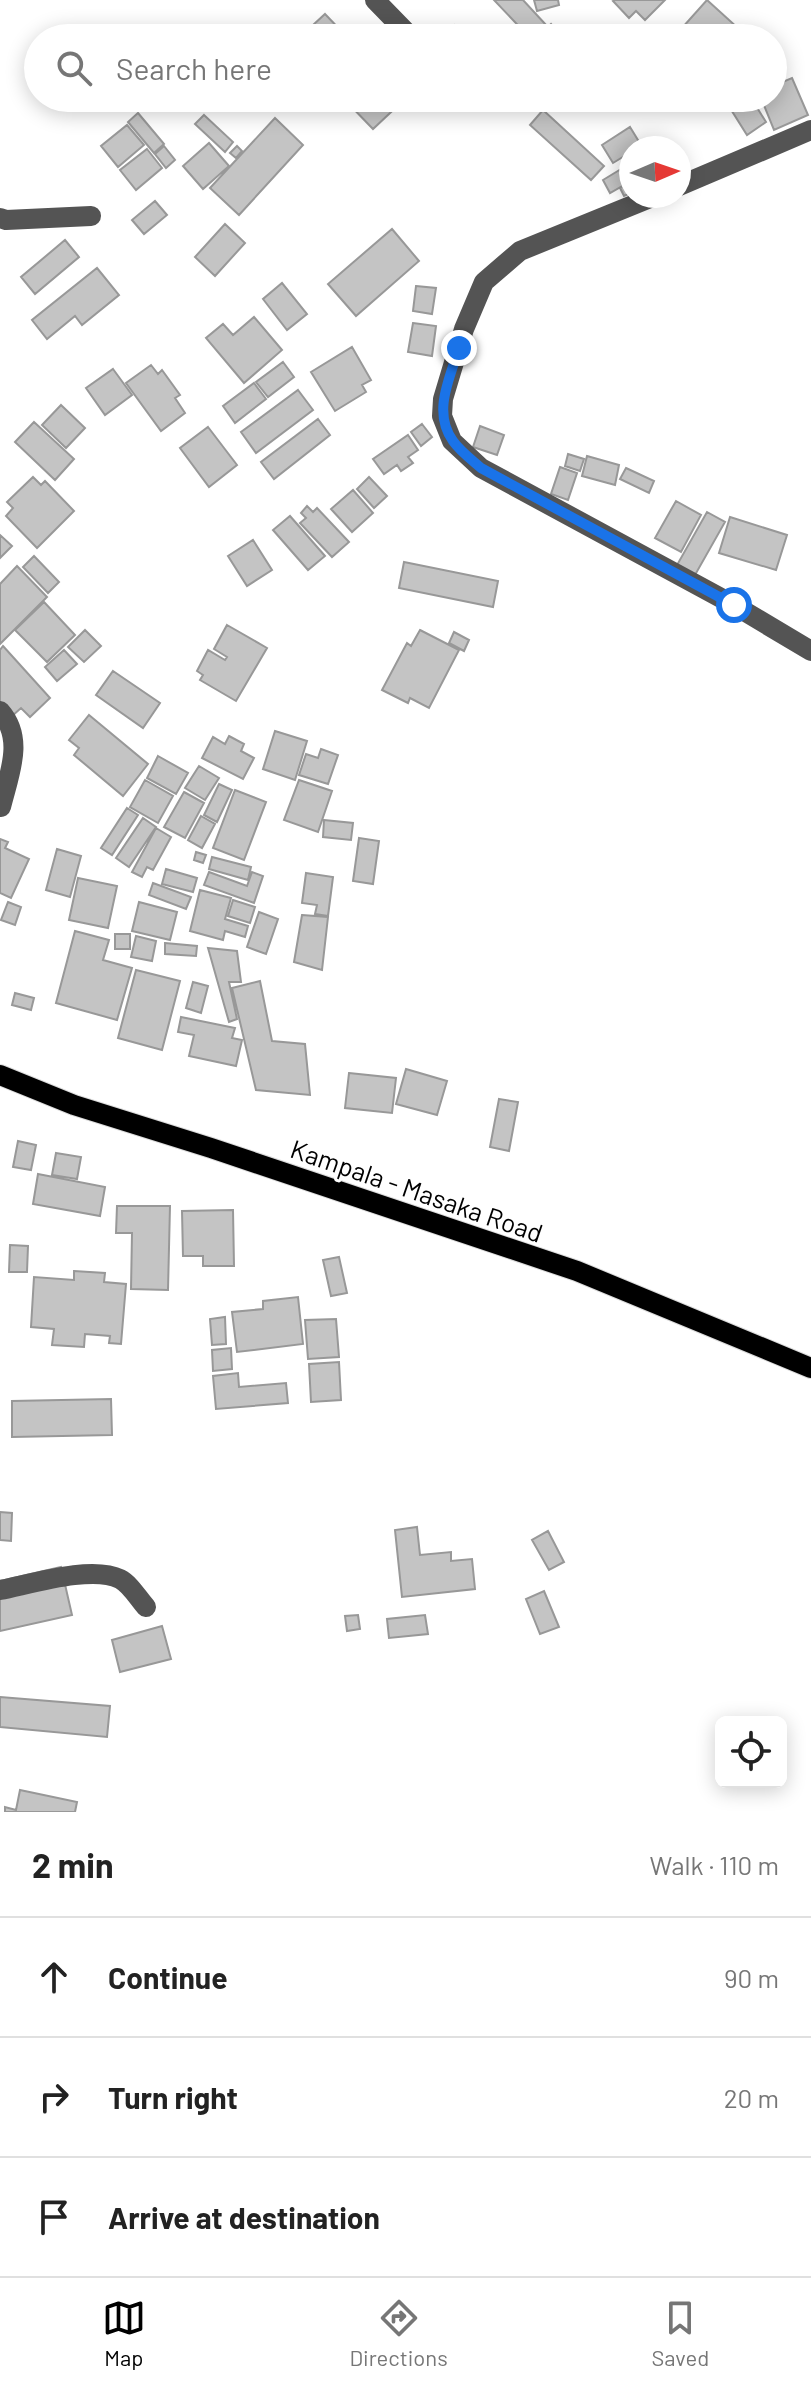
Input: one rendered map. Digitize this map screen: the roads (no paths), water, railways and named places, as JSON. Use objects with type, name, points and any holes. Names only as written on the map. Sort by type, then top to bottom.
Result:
[{"type":"main road","name":"Kampala - Masaka Road","points":[[0,1075],[74,1105],[577,1271],[811,1368]]},
{"type":"street","points":[[375,0],[398,24]]},
{"type":"street","points":[[691,181],[811,130]]},
{"type":"street","points":[[626,208],[520,251],[484,282],[464,329],[443,399],[442,416],[452,441],[481,468],[734,605],[811,651]]},
{"type":"street","points":[[0,218],[91,216]]},
{"type":"street","points":[[0,711],[9,721],[15,743],[1,807]]},
{"type":"street","points":[[0,1590],[103,1572],[123,1580],[146,1607]]}]
